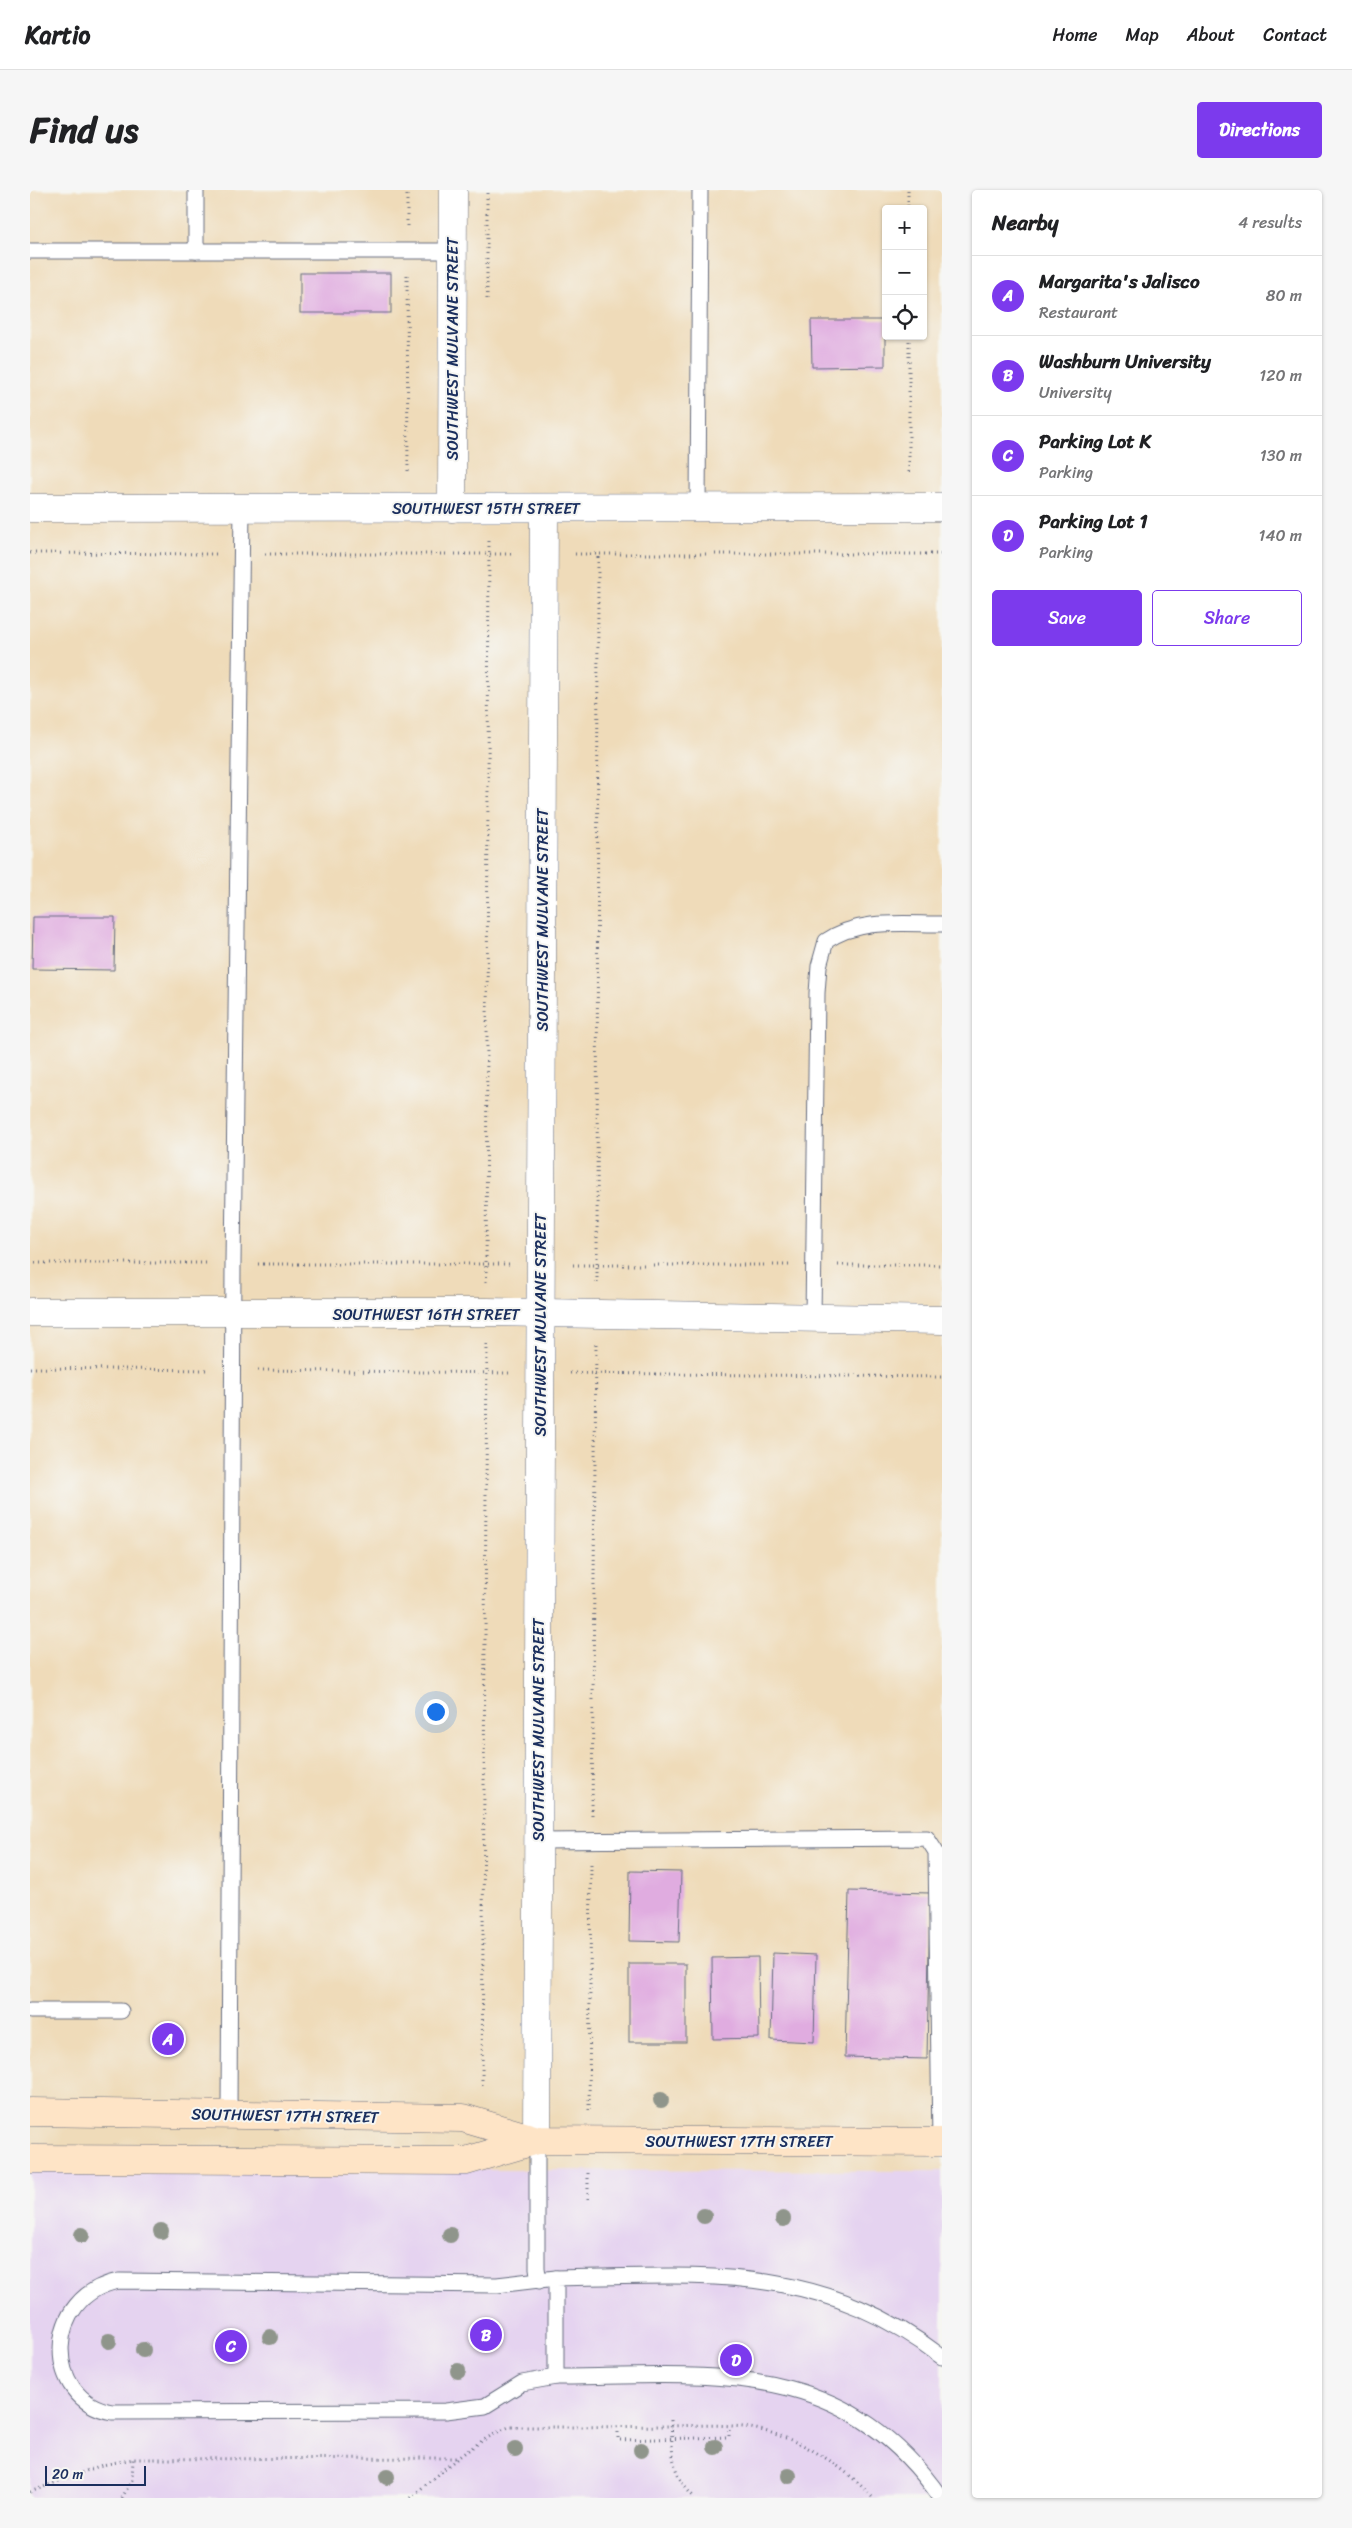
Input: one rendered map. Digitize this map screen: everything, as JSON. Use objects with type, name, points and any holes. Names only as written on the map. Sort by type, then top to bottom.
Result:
[{"type":"main road","name":"SOUTHWEST 17TH STREET","points":[[30,2112],[463,2118],[537,2140],[941,2142]]},
{"type":"main road","name":"SOUTHWEST 17TH STREET","points":[[30,2160],[466,2162],[537,2140]]},
{"type":"street","name":"SOUTHWEST MULVANE STREET","points":[[452,508],[453,190]]},
{"type":"street","name":"SOUTHWEST 15TH STREET","points":[[30,508],[544,509],[942,507]]},
{"type":"street","name":"SOUTHWEST MULVANE STREET","points":[[537,2140],[544,509]]},
{"type":"street","name":"SOUTHWEST 16TH STREET","points":[[30,1312],[487,1312],[596,1316],[942,1320]]},
{"type":"lane","points":[[196,190],[196,252]]},
{"type":"lane","points":[[698,508],[700,190]]},
{"type":"lane","points":[[30,251],[453,251]]},
{"type":"lane","points":[[230,2114],[233,1264],[242,507]]},
{"type":"lane","points":[[813,1319],[817,993],[819,966],[826,941],[841,931],[864,924],[942,924]]},
{"type":"lane","points":[[538,1841],[927,1838],[936,1852],[941,2142]]},
{"type":"lane","points":[[30,2011],[121,2011]]},
{"type":"lane","points":[[537,2140],[537,2268],[540,2281]]},
{"type":"lane","points":[[941,2498],[912,2462],[879,2433],[843,2409],[790,2388],[762,2381],[719,2376],[556,2377],[522,2383],[485,2406],[446,2410],[137,2413],[108,2411],[90,2402],[73,2385],[62,2360],[62,2337],[69,2314],[77,2303],[90,2292],[116,2282],[497,2285],[556,2278],[720,2276],[788,2285],[825,2295],[862,2309],[913,2337],[942,2357]]},
{"type":"lane","points":[[556,2278],[556,2377]]},
{"type":"path","points":[[407,190],[408,474]]},
{"type":"path","points":[[487,190],[487,308]]},
{"type":"path","points":[[908,190],[908,205]]},
{"type":"path","points":[[909,340],[909,476]]},
{"type":"path","points":[[482,2085],[488,1373],[486,1264],[490,554],[487,508]]},
{"type":"path","points":[[30,553],[942,554]]},
{"type":"path","points":[[588,2198],[597,1265],[598,553]]},
{"type":"path","points":[[30,1263],[942,1265]]},
{"type":"path","points":[[30,1368],[942,1377]]},
{"type":"path","points":[[671,2420],[672,2457],[678,2476],[696,2498]]},
{"type":"path","points":[[618,2427],[618,2440],[729,2437],[729,2426]]},
{"type":"path","points":[[410,2498],[458,2458],[490,2435],[509,2427],[729,2426],[767,2431],[800,2444],[827,2458],[856,2479],[874,2498]]},
{"type":"path","points":[[30,2492],[102,2465],[134,2460],[458,2458]]},
{"type":"path","points":[[122,2498],[132,2480],[134,2460]]},
{"type":"shaded area","points":[[30,2169],[942,2171],[942,2498],[30,2498]]},
{"type":"building","points":[[300,273],[391,273],[391,313],[300,313]]},
{"type":"building","points":[[811,320],[882,320],[882,340],[885,340],[885,366],[812,367]]},
{"type":"building","points":[[33,917],[115,917],[114,970],[32,969]]},
{"type":"building","points":[[630,1871],[681,1872],[679,1942],[629,1941]]},
{"type":"building","points":[[849,1891],[930,1893],[927,2059],[845,2057]]},
{"type":"building","points":[[773,1953],[816,1955],[814,2042],[771,2040]]},
{"type":"building","points":[[758,1957],[759,2038],[713,2039],[712,1958]]},
{"type":"building","points":[[629,1964],[686,1964],[686,2042],[629,2042]]},
{"type":"place","name":"Margarita's Jalisco","points":[[168,2039]]},
{"type":"place","name":"Washburn University","points":[[486,2335]]},
{"type":"place","name":"Parking Lot K","points":[[231,2346]]},
{"type":"place","name":"Parking Lot 1","points":[[736,2360]]}]
